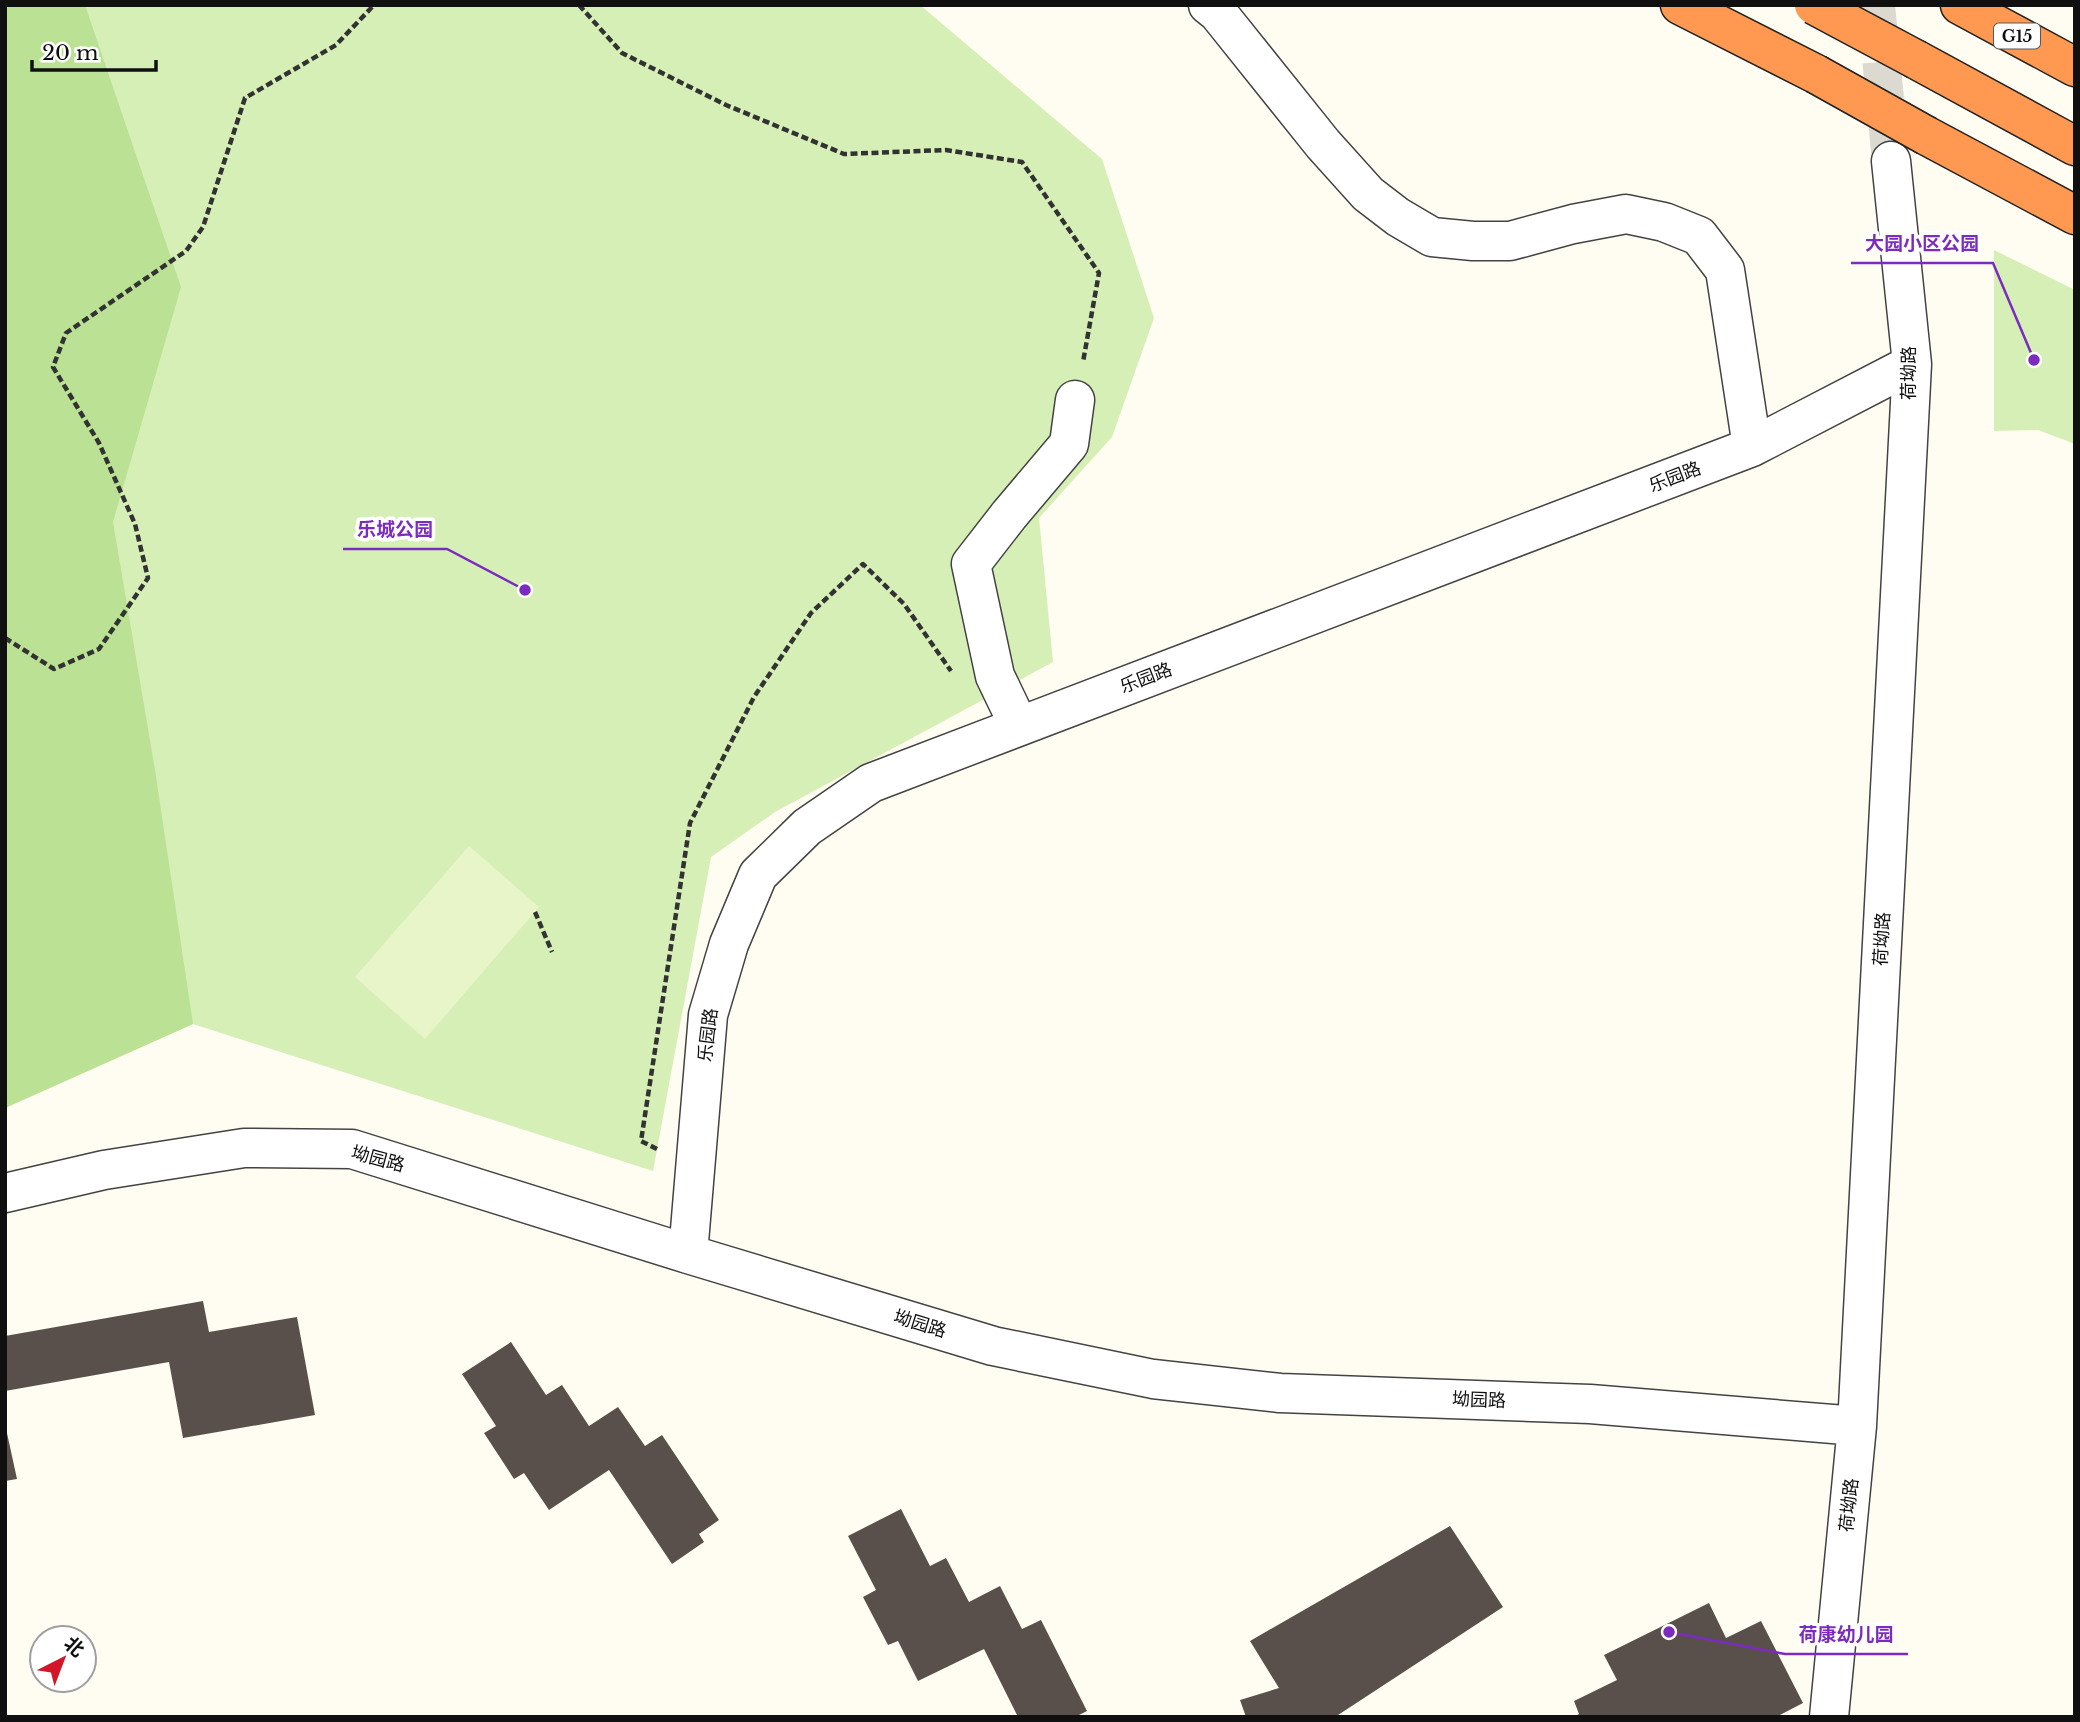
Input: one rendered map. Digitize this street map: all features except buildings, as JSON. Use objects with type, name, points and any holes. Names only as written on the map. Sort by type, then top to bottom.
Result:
[{"type":"highway","points":[[1680,5],[1816,74],[2075,215]]},
{"type":"highway","points":[[1814,5],[2075,145]]},
{"type":"highway","name":"G15","points":[[1960,5],[2075,67]]},
{"type":"street","points":[[1208,5],[1218,13],[1323,144],[1367,194],[1398,218],[1432,237],[1510,241],[1573,224],[1626,214],[1664,222],[1699,236],[1726,270],[1752,447]]},
{"type":"street","name":"荷坳路","points":[[1829,1717],[1857,1426],[1912,364],[1891,161]]},
{"type":"street","name":"乐园路","points":[[688,1254],[708,1015],[729,944],[758,875],[807,827],[871,783],[1752,447],[1912,364]]},
{"type":"street","points":[[1019,726],[995,676],[971,564],[1009,514],[1069,444],[1075,400]]},
{"type":"street","name":"坳园路","points":[[5,1193],[104,1170],[244,1148],[352,1149],[993,1346],[1153,1379],[1280,1393],[1590,1404],[1857,1426]]},
{"type":"path","points":[[5,638],[54,669],[99,649],[148,578],[135,524],[99,443],[53,367],[66,333],[186,251],[203,227],[245,98],[336,45],[374,5]]},
{"type":"path","points":[[579,5],[622,53],[726,105],[844,154],[946,150],[1022,162],[1099,272],[1075,400]]},
{"type":"path","points":[[641,1141],[690,823],[754,697],[811,613],[863,564],[904,604],[940,654]]},
{"type":"path","points":[[535,912],[552,952]]},
{"type":"green space","points":[[5,5],[920,5],[1102,159],[1154,318],[1112,437],[1039,518],[1053,662],[775,812],[711,857],[653,1171],[193,1024],[5,1108]]},
{"type":"green space","points":[[5,5],[85,5],[181,287],[113,522],[155,770],[193,1024],[5,1108]]},
{"type":"green space","points":[[1994,250],[2075,290],[2075,444],[2038,430],[1994,431]]},
{"type":"green space","points":[[469,846],[539,907],[425,1039],[355,977]]},
{"type":"tunnel","points":[[1876,5],[1891,161]]},
{"type":"place","name":"大园小区公园","points":[[2034,360]]},
{"type":"place","name":"乐城公园","points":[[525,590]]},
{"type":"place","name":"荷康幼儿园","points":[[1669,1632]]}]
